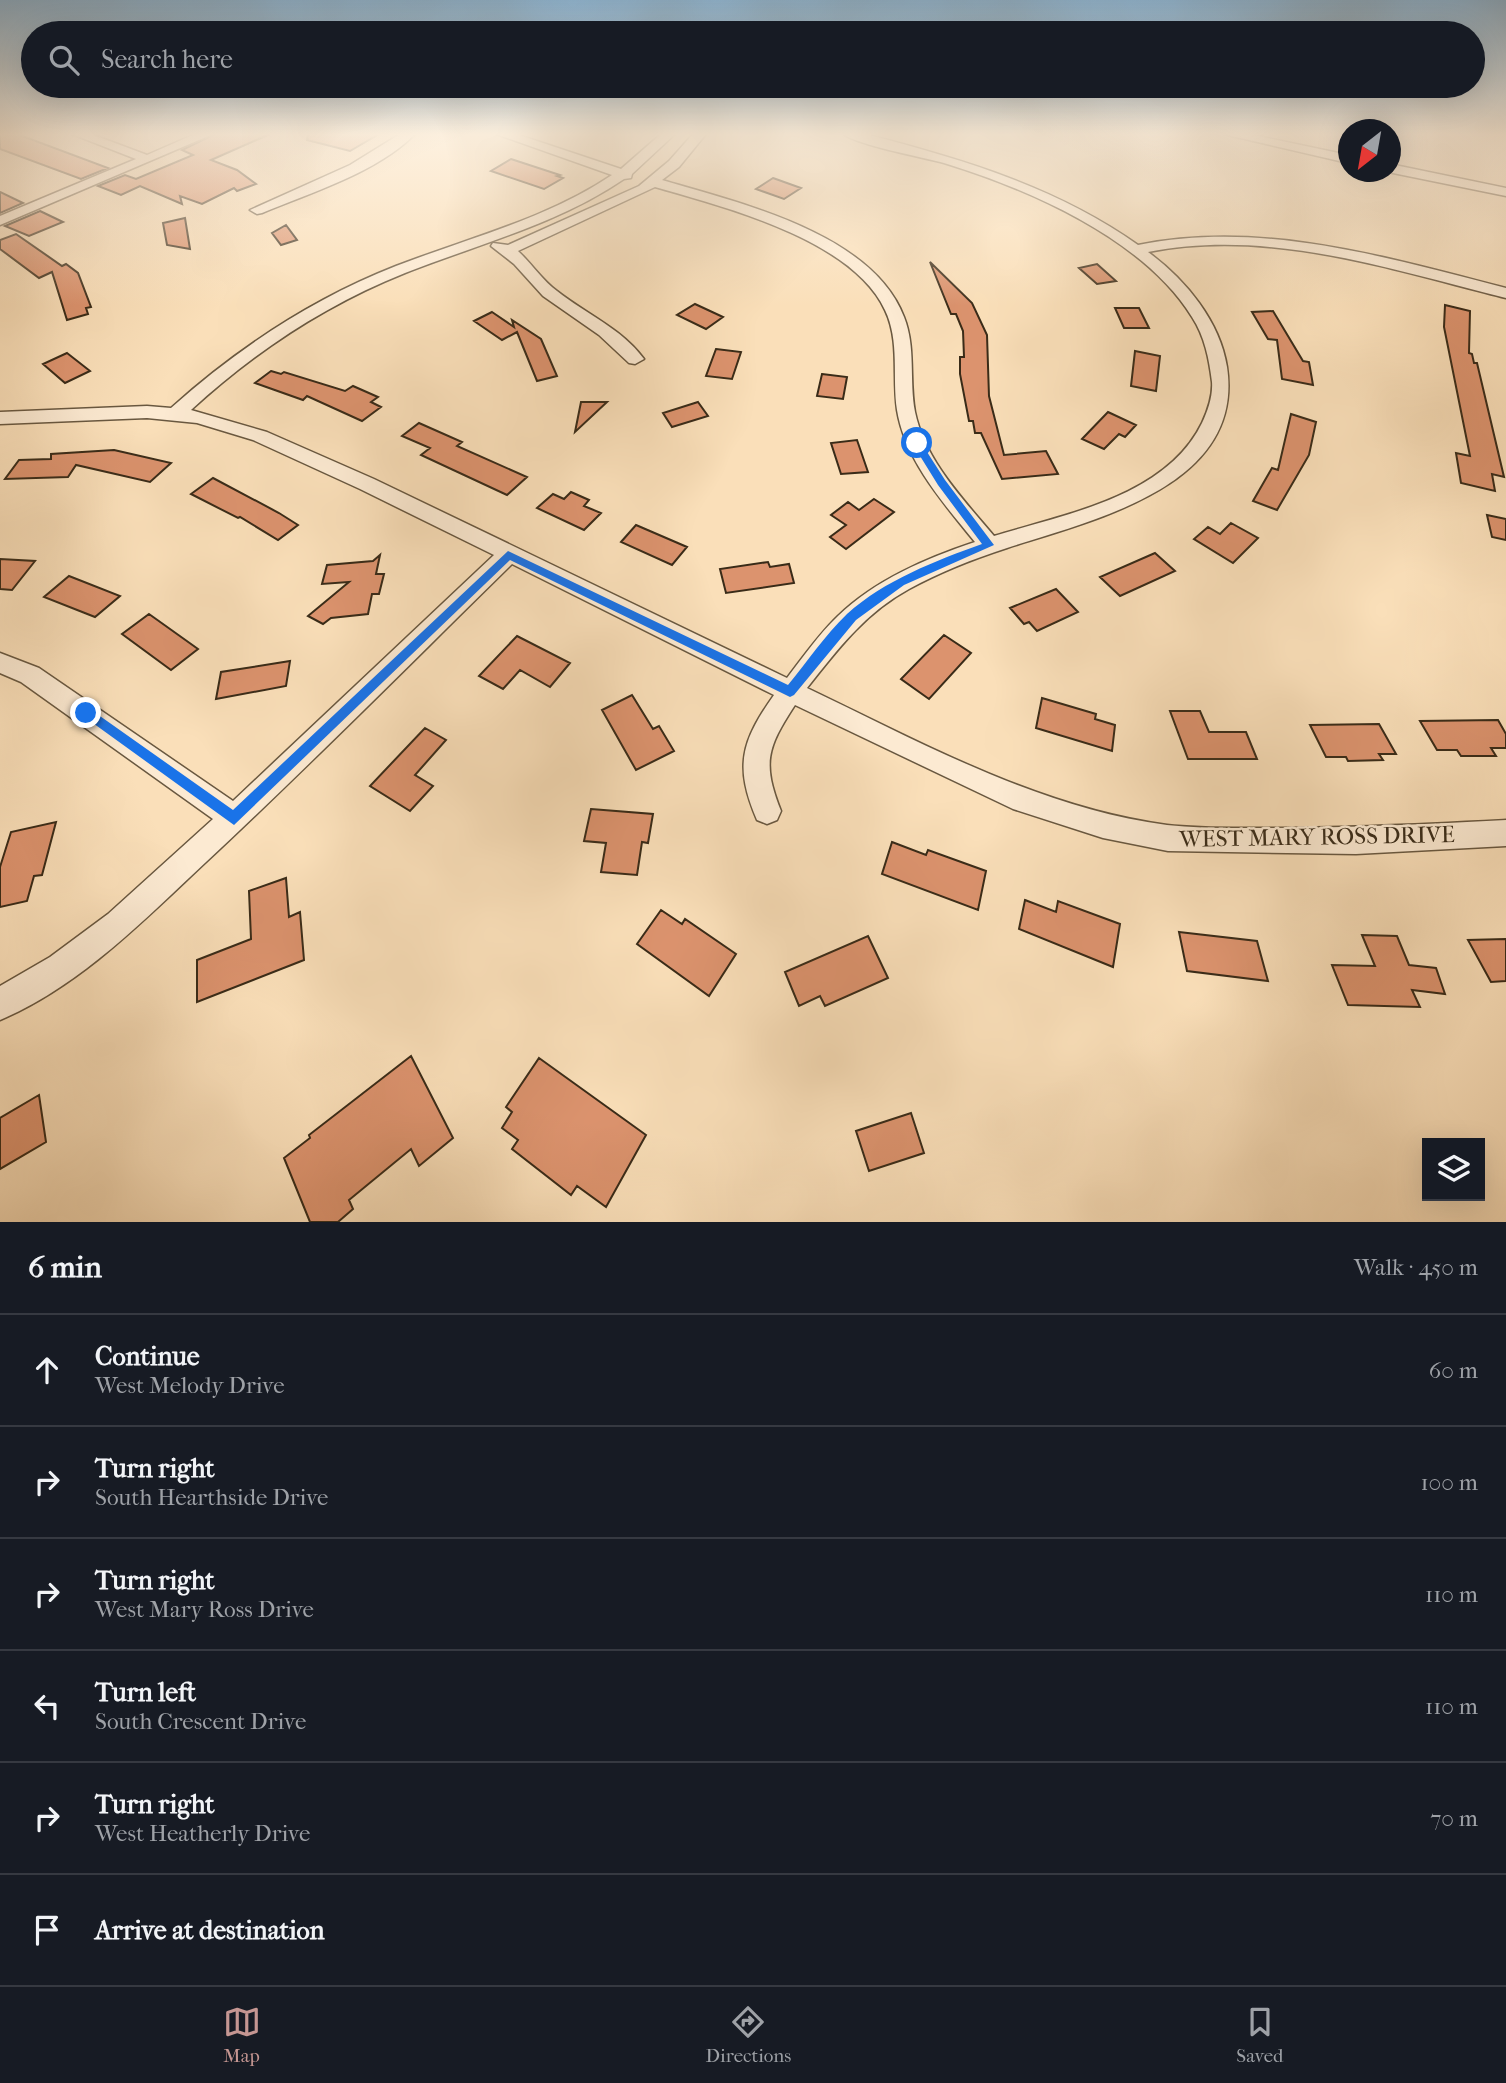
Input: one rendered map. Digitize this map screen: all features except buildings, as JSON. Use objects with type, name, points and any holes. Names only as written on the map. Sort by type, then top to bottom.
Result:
[{"type":"street","points":[[0,221],[71,191]]},
{"type":"street","points":[[257,209],[301,191]]},
{"type":"street","points":[[175,415],[230,367],[287,326],[364,285],[595,191]]},
{"type":"street","points":[[509,250],[636,191]]},
{"type":"street","points":[[681,191],[754,215],[806,236],[848,258],[874,280],[893,308],[902,341],[906,413],[917,443],[989,545]]},
{"type":"street","points":[[767,811],[757,785],[757,754],[771,723],[790,692],[852,617],[901,582],[942,563],[989,545],[1110,508],[1156,484],[1188,458],[1208,428],[1220,396],[1221,370],[1211,335],[1195,305],[1135,250],[1059,203],[1032,191]]},
{"type":"street","points":[[478,240],[509,250],[548,293],[598,325],[635,359]]},
{"type":"street","points":[[1135,250],[1225,240],[1268,243],[1373,260],[1506,293]]},
{"type":"street","name":"WEST MARY ROSS DRIVE","points":[[0,418],[147,412],[198,417],[260,436],[367,484],[790,692],[1022,800],[1103,825],[1168,838],[1233,841],[1356,841],[1506,832]]},
{"type":"street","points":[[9,999],[61,968],[118,924],[234,818],[508,555]]},
{"type":"street","points":[[0,663],[30,675],[234,818]]},
{"type":"route","points":[[86,713],[234,818],[484,581],[508,555],[790,692],[852,617],[901,582],[989,545],[971,524],[917,443]]}]
